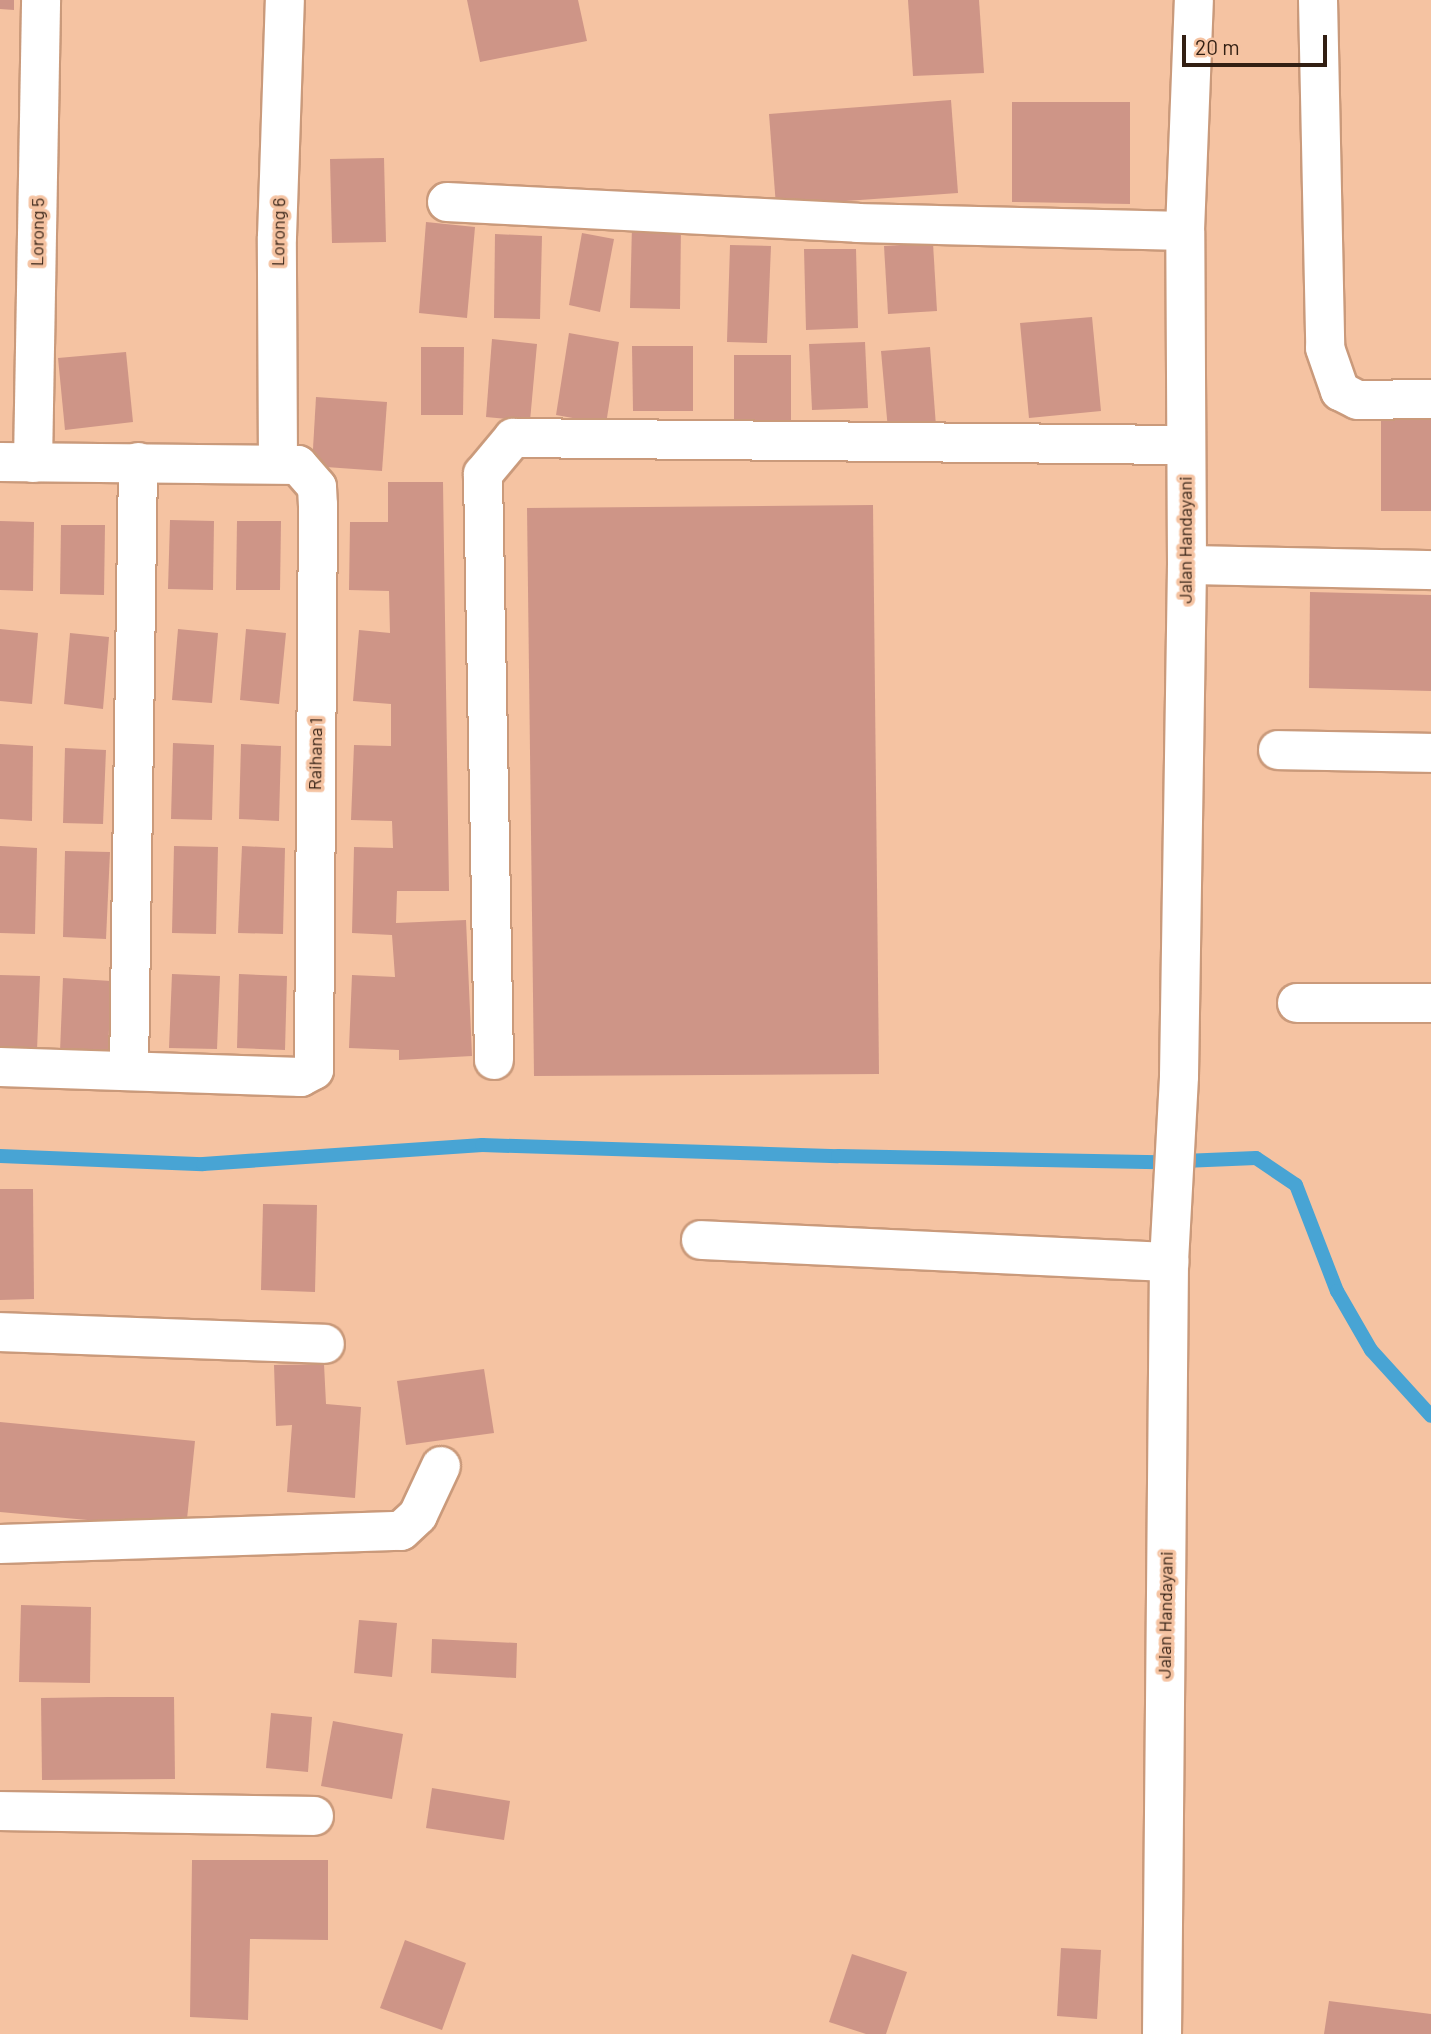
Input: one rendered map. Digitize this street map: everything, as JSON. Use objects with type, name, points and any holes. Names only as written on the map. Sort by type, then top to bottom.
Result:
[{"type":"street","name":"Lorong 5","points":[[16,463],[41,0]]},
{"type":"street","name":"Lorong 6","points":[[278,464],[277,237],[285,0]]},
{"type":"street","name":"Jalan Handayani","points":[[1162,2034],[1169,1262],[1174,1197],[1177,1081],[1186,565],[1185,231],[1194,0]]},
{"type":"street","points":[[1318,0],[1325,348],[1340,391],[1357,400],[1431,399]]},
{"type":"street","points":[[447,202],[856,223],[1185,231]]},
{"type":"street","points":[[494,1060],[483,474],[487,464],[513,438],[1184,445]]},
{"type":"street","points":[[0,1067],[129,1071],[138,462]]},
{"type":"street","points":[[16,463],[278,464]]},
{"type":"street","name":"Raihana 1","points":[[129,1071],[301,1077],[314,1070],[317,487],[304,469],[278,464]]},
{"type":"street","points":[[1186,565],[1431,570]]},
{"type":"street","points":[[1278,750],[1431,753]]},
{"type":"street","points":[[1297,1003],[1431,1003]]},
{"type":"street","points":[[701,1240],[1169,1262]]},
{"type":"street","points":[[0,1332],[325,1344]]},
{"type":"street","points":[[0,1544],[401,1531],[418,1515],[441,1466]]},
{"type":"street","points":[[0,1811],[314,1816]]},
{"type":"building","points":[[0,0],[14,0],[14,10],[0,9]]},
{"type":"building","points":[[467,0],[578,0],[587,41],[480,62]]},
{"type":"building","points":[[908,0],[979,0],[984,73],[913,76]]},
{"type":"building","points":[[951,100],[958,193],[776,206],[769,114]]},
{"type":"building","points":[[1012,102],[1130,102],[1130,204],[1012,202]]},
{"type":"building","points":[[384,158],[386,242],[332,243],[330,159]]},
{"type":"building","points":[[426,222],[475,227],[467,318],[419,313]]},
{"type":"building","points":[[632,225],[681,226],[680,309],[630,308]]},
{"type":"building","points":[[582,233],[614,239],[600,312],[569,305]]},
{"type":"building","points":[[495,234],[542,236],[540,319],[494,318]]},
{"type":"building","points":[[933,243],[937,311],[888,314],[884,246]]},
{"type":"building","points":[[730,245],[771,246],[767,343],[727,342]]},
{"type":"building","points":[[804,249],[856,249],[858,328],[806,330]]},
{"type":"building","points":[[1092,317],[1101,411],[1029,418],[1020,323]]},
{"type":"building","points":[[569,333],[619,342],[606,424],[556,415]]},
{"type":"building","points":[[492,339],[537,344],[530,421],[486,417]]},
{"type":"building","points":[[865,342],[868,408],[812,410],[809,344]]},
{"type":"building","points":[[632,346],[693,346],[693,411],[633,411]]},
{"type":"building","points":[[421,347],[464,347],[463,415],[421,415]]},
{"type":"building","points":[[930,347],[936,426],[888,430],[881,351]]},
{"type":"building","points":[[126,352],[133,422],[65,430],[58,358]]},
{"type":"building","points":[[734,355],[791,355],[791,424],[734,423]]},
{"type":"building","points":[[316,397],[387,402],[382,471],[312,466]]},
{"type":"building","points":[[1381,420],[1431,420],[1431,511],[1381,511]]},
{"type":"building","points":[[388,482],[443,482],[449,891],[397,891],[396,923],[466,920],[472,1056],[399,1060],[399,1050],[349,1048],[352,975],[395,977],[392,935],[352,933],[354,847],[393,848],[392,821],[351,820],[354,745],[391,746],[391,704],[353,701],[359,630],[390,633],[389,591],[349,590],[350,522],[388,522]]},
{"type":"building","points":[[873,505],[879,1074],[534,1076],[527,508]]},
{"type":"building","points":[[170,520],[214,521],[213,590],[168,589]]},
{"type":"building","points":[[0,521],[34,522],[33,591],[0,590]]},
{"type":"building","points":[[237,521],[281,521],[280,590],[236,590]]},
{"type":"building","points":[[61,525],[105,525],[104,595],[60,594]]},
{"type":"building","points":[[1310,592],[1431,595],[1431,691],[1309,688]]},
{"type":"building","points":[[0,629],[38,633],[32,704],[0,701]]},
{"type":"building","points":[[178,629],[218,633],[212,703],[172,700]]},
{"type":"building","points":[[246,629],[286,633],[279,704],[240,700]]},
{"type":"building","points":[[70,633],[109,637],[103,709],[64,704]]},
{"type":"building","points":[[173,743],[214,745],[212,820],[171,819]]},
{"type":"building","points":[[0,744],[33,746],[32,821],[0,819]]},
{"type":"building","points":[[241,744],[281,746],[279,821],[239,819]]},
{"type":"building","points":[[65,748],[106,750],[103,824],[63,823]]},
{"type":"building","points":[[0,846],[37,848],[35,934],[0,933]]},
{"type":"building","points":[[174,846],[218,847],[216,934],[172,933]]},
{"type":"building","points":[[242,846],[285,848],[283,934],[238,933]]},
{"type":"building","points":[[65,851],[110,852],[106,939],[63,937]]},
{"type":"building","points":[[172,974],[220,976],[217,1049],[169,1048]]},
{"type":"building","points":[[239,974],[287,976],[285,1050],[237,1048]]},
{"type":"building","points":[[0,975],[40,976],[37,1050],[0,1048]]},
{"type":"building","points":[[63,978],[111,981],[108,1054],[60,1052]]},
{"type":"building","points":[[0,1189],[33,1189],[34,1299],[0,1300]]},
{"type":"building","points":[[263,1204],[317,1205],[315,1292],[261,1290]]},
{"type":"building","points":[[324,1364],[326,1404],[361,1407],[355,1498],[287,1492],[292,1425],[276,1426],[274,1365]]},
{"type":"building","points":[[484,1369],[494,1433],[406,1445],[397,1381]]},
{"type":"building","points":[[0,1422],[195,1441],[186,1529],[0,1512]]},
{"type":"building","points":[[21,1605],[91,1607],[90,1683],[19,1682]]},
{"type":"building","points":[[359,1620],[397,1623],[392,1677],[354,1673]]},
{"type":"building","points":[[432,1639],[517,1643],[516,1678],[431,1673]]},
{"type":"building","points":[[174,1697],[175,1779],[42,1780],[41,1698]]},
{"type":"building","points":[[271,1713],[312,1717],[308,1772],[266,1768]]},
{"type":"building","points":[[333,1721],[403,1734],[392,1799],[321,1786]]},
{"type":"building","points":[[432,1788],[510,1801],[504,1840],[426,1828]]},
{"type":"building","points":[[192,1860],[328,1860],[328,1940],[250,1939],[248,2020],[190,2017]]},
{"type":"building","points":[[405,1940],[466,1963],[442,2030],[380,2008]]},
{"type":"building","points":[[1061,1948],[1101,1950],[1097,2019],[1057,2016]]},
{"type":"building","points":[[852,1954],[907,1972],[886,2034],[866,2034],[829,2022]]},
{"type":"building","points":[[1329,2001],[1431,2014],[1431,2034],[1324,2034]]},
{"type":"waterway","points":[[0,1156],[203,1164],[482,1145],[1159,1162],[1256,1158],[1296,1185],[1337,1291],[1371,1350],[1431,1416]]}]
